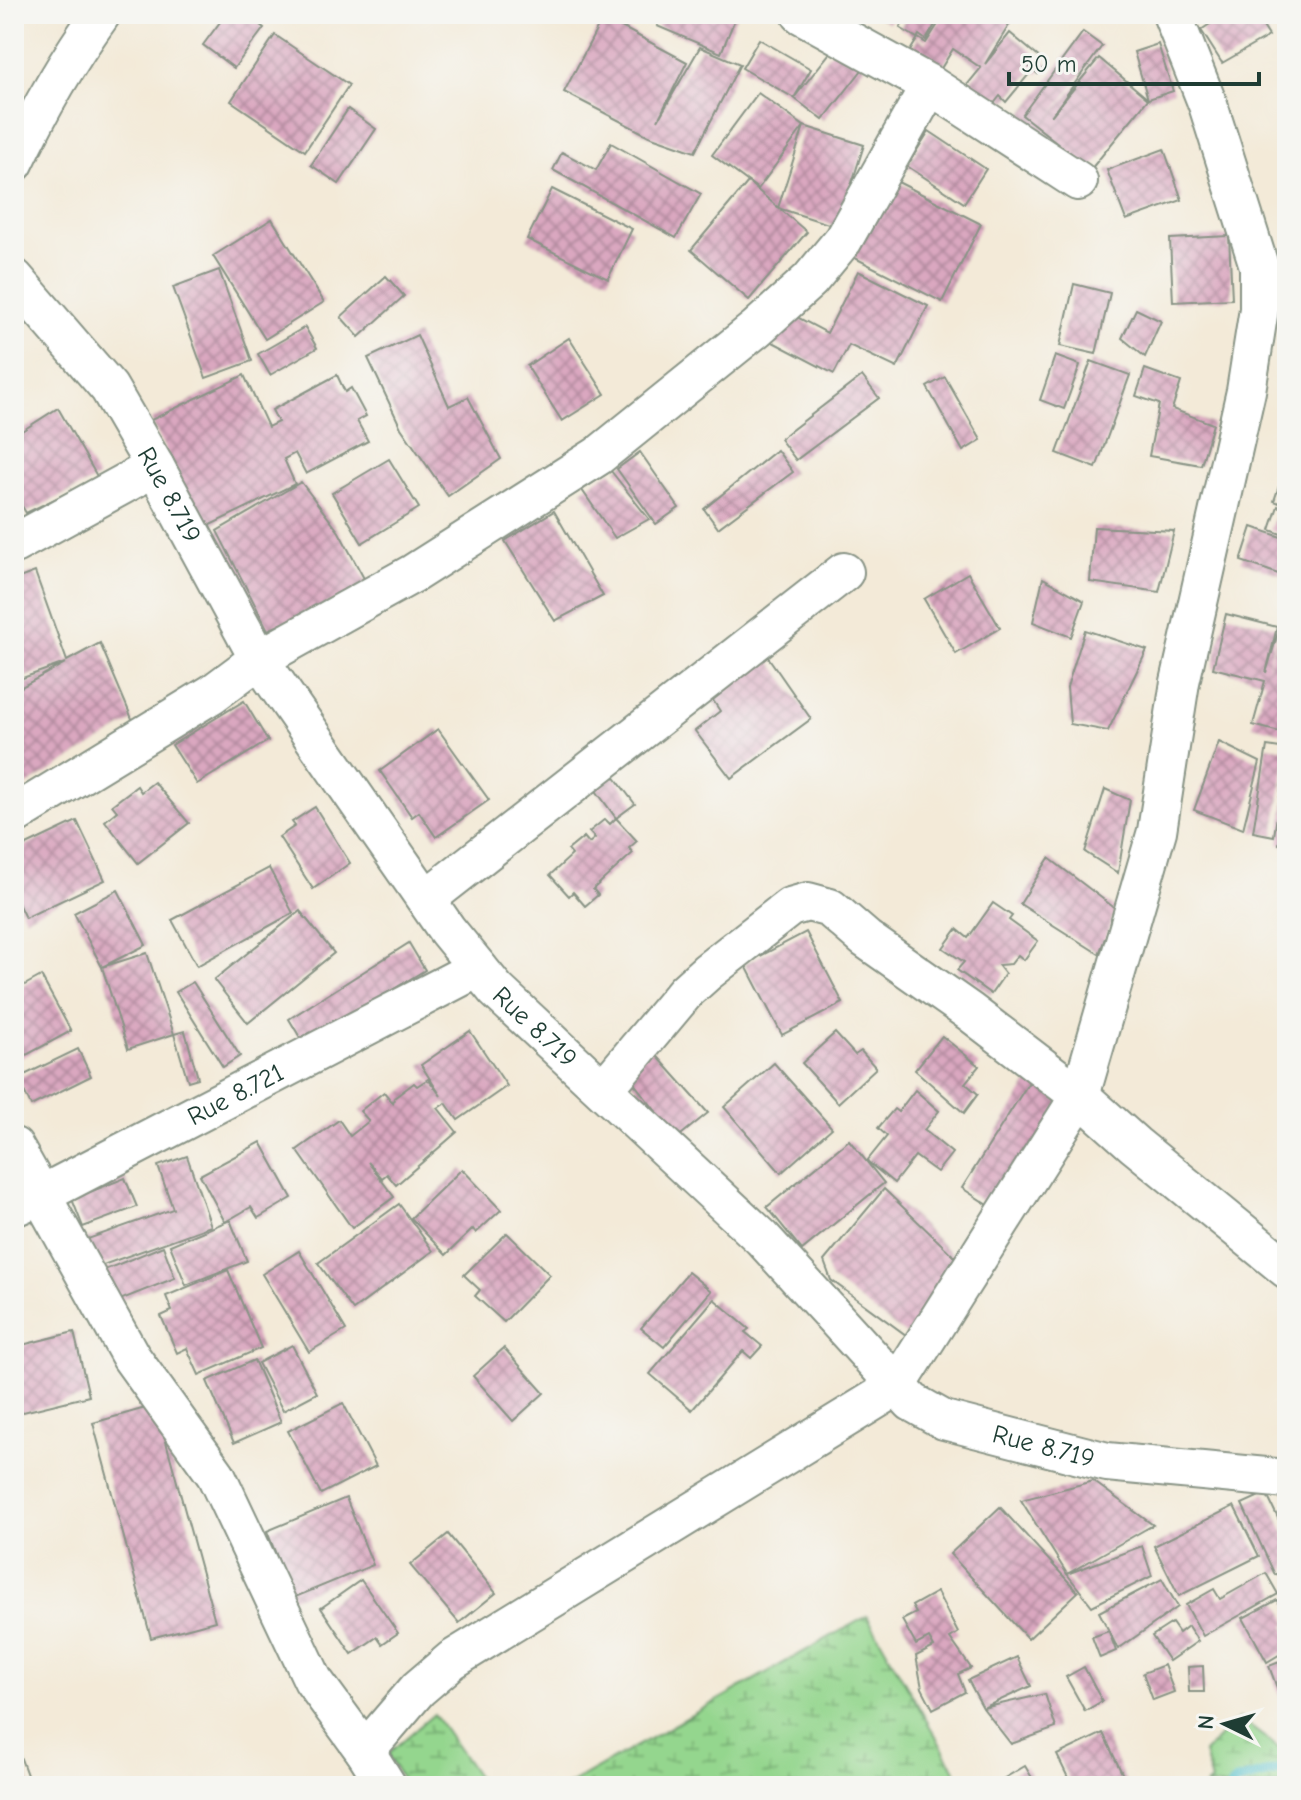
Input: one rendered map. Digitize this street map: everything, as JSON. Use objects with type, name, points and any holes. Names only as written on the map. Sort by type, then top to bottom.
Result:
[{"type":"street","points":[[14,163],[69,58],[101,14]]},
{"type":"street","points":[[801,14],[930,85],[1078,181]]},
{"type":"street","points":[[365,1751],[418,1689],[452,1660],[896,1387],[1080,1096],[1157,831],[1180,682],[1246,391],[1259,309],[1259,266],[1208,105],[1172,14]]},
{"type":"street","points":[[14,815],[212,694],[259,659],[414,573],[598,456],[757,328],[810,280],[843,240],[930,85]]},
{"type":"street","name":"Rue 8.719","points":[[18,290],[109,388],[259,659],[426,899],[478,968],[537,1029],[762,1238],[912,1402],[944,1420],[1107,1462],[1287,1479]]},
{"type":"street","points":[[14,544],[155,467]]},
{"type":"street","points":[[426,899],[844,572]]},
{"type":"street","points":[[604,1089],[696,982],[790,907],[808,902],[830,908],[866,939],[970,1012],[1080,1096],[1287,1269]]},
{"type":"street","name":"Rue 8.721","points":[[27,1201],[478,968]]},
{"type":"street","points":[[14,1147],[27,1201],[131,1357],[216,1475],[313,1680],[387,1786]]},
{"type":"green space","points":[[867,1616],[964,1786],[566,1786]]},
{"type":"green space","points":[[434,1714],[484,1786],[405,1786],[387,1754]]},
{"type":"green space","points":[[1239,1718],[1281,1750],[1287,1749],[1287,1786],[1206,1786],[1211,1782],[1204,1753]]},
{"type":"building","points":[[226,14],[246,14],[264,28],[234,68],[203,45]]},
{"type":"building","points":[[662,14],[737,14],[721,53],[657,26]]},
{"type":"building","points":[[874,14],[894,14],[889,23]]},
{"type":"building","points":[[909,14],[933,14],[939,18],[926,40],[900,28]]},
{"type":"building","points":[[935,14],[1016,14],[985,64],[1010,33],[1047,64],[1038,74],[1028,65],[1025,69],[1030,73],[1006,102],[1000,96],[992,106],[967,85],[981,68],[953,49],[940,70],[910,51],[918,38],[926,43],[942,18]]},
{"type":"building","points":[[1201,14],[1222,14],[1206,23]]},
{"type":"building","points":[[1225,14],[1255,14],[1269,36],[1222,63],[1201,30]]},
{"type":"building","points":[[603,17],[687,62],[658,120],[700,47],[740,64],[695,152],[649,136],[564,92]]},
{"type":"building","points":[[1083,32],[1102,46],[1051,116],[1099,58],[1148,99],[1091,169],[1022,115]]},
{"type":"building","points":[[275,35],[349,85],[305,151],[231,101]]},
{"type":"building","points":[[759,39],[811,69],[794,98],[742,68]]},
{"type":"building","points":[[837,44],[865,66],[823,120],[794,98]]},
{"type":"building","points":[[1158,44],[1173,91],[1148,99],[1134,52]]},
{"type":"building","points":[[758,93],[804,126],[758,189],[712,155]]},
{"type":"building","points":[[348,109],[376,129],[339,184],[311,165]]},
{"type":"building","points":[[804,126],[864,145],[838,227],[778,208]]},
{"type":"building","points":[[929,131],[986,169],[964,203],[907,166]]},
{"type":"building","points":[[611,143],[701,194],[676,238],[553,170],[562,152],[596,170]]},
{"type":"building","points":[[1164,149],[1182,200],[1126,220],[1107,170]]},
{"type":"building","points":[[892,179],[981,224],[942,302],[853,257]]},
{"type":"building","points":[[748,182],[807,232],[749,300],[691,250]]},
{"type":"building","points":[[552,189],[632,229],[608,279],[527,239]]},
{"type":"building","points":[[272,219],[324,302],[265,339],[213,256]]},
{"type":"building","points":[[1229,236],[1232,299],[1173,302],[1170,239]]},
{"type":"building","points":[[219,270],[252,361],[206,378],[173,287]]},
{"type":"building","points":[[858,271],[928,306],[897,368],[849,345],[834,374],[769,340],[784,310],[827,333]]},
{"type":"building","points":[[386,276],[404,296],[359,337],[341,317]]},
{"type":"building","points":[[1074,284],[1110,293],[1096,354],[1060,346]]},
{"type":"building","points":[[1136,309],[1161,321],[1145,357],[1122,338]]},
{"type":"building","points":[[305,327],[317,348],[270,375],[258,354]]},
{"type":"building","points":[[417,335],[449,406],[468,397],[501,459],[448,496],[401,428],[368,358]]},
{"type":"building","points":[[569,338],[605,394],[562,421],[527,366]]},
{"type":"building","points":[[1055,356],[1080,365],[1064,409],[1040,400]]},
{"type":"building","points":[[1091,361],[1130,375],[1096,468],[1057,453]]},
{"type":"building","points":[[1145,369],[1181,382],[1172,409],[1213,424],[1201,465],[1149,456],[1159,404],[1136,396]]},
{"type":"building","points":[[244,375],[268,427],[278,422],[272,410],[337,375],[345,392],[351,388],[366,416],[357,421],[368,441],[306,474],[295,453],[284,459],[295,484],[202,529],[151,420]]},
{"type":"building","points":[[862,376],[879,398],[796,460],[780,439]]},
{"type":"building","points":[[945,377],[981,440],[963,451],[927,387]]},
{"type":"building","points":[[58,408],[98,478],[26,513],[14,492],[14,436]]},
{"type":"building","points":[[777,450],[793,472],[718,528],[704,509]]},
{"type":"building","points":[[640,452],[679,508],[656,524],[617,469]]},
{"type":"building","points":[[389,459],[419,508],[362,543],[332,493]]},
{"type":"building","points":[[1287,462],[1287,506],[1274,501]]},
{"type":"building","points":[[611,471],[649,519],[615,538],[582,490]]},
{"type":"building","points":[[301,482],[339,532],[368,586],[268,630],[217,531]]},
{"type":"building","points":[[1278,506],[1287,509],[1287,536],[1270,530]]},
{"type":"building","points":[[554,511],[603,596],[555,621],[505,541]]},
{"type":"building","points":[[1094,527],[1174,531],[1159,592],[1090,582]]},
{"type":"building","points":[[1252,527],[1287,539],[1287,577],[1241,561]]},
{"type":"building","points":[[35,572],[67,661],[100,643],[133,721],[14,793],[14,691],[65,663],[14,681],[14,580]]},
{"type":"building","points":[[968,573],[1000,628],[956,654],[924,599]]},
{"type":"building","points":[[1043,578],[1084,601],[1071,637],[1033,622]]},
{"type":"building","points":[[1226,614],[1277,627],[1266,673],[1278,633],[1287,635],[1287,734],[1253,725],[1265,681],[1213,668]]},
{"type":"building","points":[[1085,630],[1147,650],[1108,731],[1070,724],[1067,687]]},
{"type":"building","points":[[759,644],[811,719],[731,778],[695,731],[720,711],[701,682]]},
{"type":"building","points":[[244,701],[268,741],[197,784],[172,745]]},
{"type":"building","points":[[438,729],[489,800],[436,837],[419,812],[412,817],[380,771]]},
{"type":"building","points":[[1219,742],[1260,762],[1243,829],[1194,810]]},
{"type":"building","points":[[1267,746],[1287,749],[1274,836],[1253,832]]},
{"type":"building","points":[[607,767],[635,804],[616,818],[589,781]]},
{"type":"building","points":[[154,782],[189,823],[138,863],[105,821],[117,811],[112,805],[137,786],[141,792]]},
{"type":"building","points":[[1105,789],[1130,800],[1118,873],[1085,852]]},
{"type":"building","points":[[1287,802],[1287,846],[1279,844]]},
{"type":"building","points":[[315,807],[350,863],[313,889],[279,837],[295,826],[292,822]]},
{"type":"building","points":[[616,818],[637,841],[629,848],[633,853],[593,889],[598,895],[585,906],[573,892],[569,896],[550,875],[572,855],[568,850],[584,837],[589,843],[595,838],[589,832],[605,819],[610,824]]},
{"type":"building","points":[[77,821],[105,880],[25,918],[14,895],[14,851]]},
{"type":"building","points":[[1049,858],[1116,909],[1099,954],[1020,904]]},
{"type":"building","points":[[269,868],[293,913],[197,966],[172,920]]},
{"type":"building","points":[[118,890],[146,945],[102,967],[74,913]]},
{"type":"building","points":[[993,903],[1012,916],[1009,920],[1038,941],[1024,960],[1018,955],[1011,964],[998,965],[1005,974],[991,994],[957,970],[964,962],[943,948],[957,929],[968,938]]},
{"type":"building","points":[[300,911],[334,953],[248,1023],[214,980]]},
{"type":"building","points":[[806,932],[843,1003],[782,1035],[745,964]]},
{"type":"building","points":[[409,943],[425,970],[304,1044],[289,1019]]},
{"type":"building","points":[[147,953],[174,1034],[128,1049],[102,967]]},
{"type":"building","points":[[41,976],[71,1031],[21,1058],[14,1045],[14,991]]},
{"type":"building","points":[[193,982],[240,1056],[223,1067],[176,992]]},
{"type":"building","points":[[185,1031],[198,1078],[188,1081],[174,1034]]},
{"type":"building","points":[[470,1031],[507,1086],[458,1120],[446,1103],[438,1108],[457,1132],[396,1185],[387,1174],[382,1178],[368,1162],[394,1197],[352,1228],[297,1150],[339,1120],[350,1136],[369,1121],[360,1111],[384,1092],[393,1103],[394,1098],[414,1083],[417,1086],[428,1079],[441,1096],[421,1065]]},
{"type":"building","points":[[835,1033],[855,1055],[861,1051],[876,1068],[838,1103],[802,1063]]},
{"type":"building","points":[[942,1036],[979,1066],[965,1083],[978,1094],[964,1113],[915,1070]]},
{"type":"building","points":[[78,1049],[91,1076],[31,1106],[18,1078]]},
{"type":"building","points":[[651,1049],[708,1113],[677,1138],[626,1073]]},
{"type":"building","points":[[774,1063],[832,1128],[781,1173],[724,1107]]},
{"type":"building","points":[[1031,1079],[1068,1103],[999,1212],[962,1188]]},
{"type":"building","points":[[915,1090],[939,1111],[924,1130],[952,1153],[937,1172],[915,1156],[894,1183],[867,1161],[887,1136],[878,1128],[894,1109],[898,1112]]},
{"type":"building","points":[[849,1140],[884,1183],[802,1250],[767,1207]]},
{"type":"building","points":[[261,1142],[292,1198],[258,1218],[251,1207],[225,1222],[200,1175]]},
{"type":"building","points":[[187,1156],[211,1226],[92,1269],[82,1241],[173,1209],[158,1166]]},
{"type":"building","points":[[462,1169],[501,1210],[476,1233],[473,1229],[446,1255],[411,1218]]},
{"type":"building","points":[[125,1178],[137,1207],[83,1227],[72,1199]]},
{"type":"building","points":[[884,1189],[961,1263],[906,1335],[831,1280],[824,1261]]},
{"type":"building","points":[[399,1204],[433,1251],[353,1310],[318,1263]]},
{"type":"building","points":[[230,1220],[247,1261],[186,1285],[170,1245]]},
{"type":"building","points":[[507,1233],[550,1275],[504,1322],[475,1296],[480,1290],[464,1275]]},
{"type":"building","points":[[163,1246],[175,1278],[105,1306],[92,1275]]},
{"type":"building","points":[[299,1251],[346,1330],[309,1352],[262,1274]]},
{"type":"building","points":[[228,1270],[261,1348],[199,1375],[187,1348],[177,1353],[161,1316],[172,1311],[166,1296]]},
{"type":"building","points":[[688,1272],[711,1291],[664,1347],[641,1328]]},
{"type":"building","points":[[714,1299],[749,1329],[745,1332],[762,1346],[751,1358],[743,1351],[692,1410],[650,1374]]},
{"type":"building","points":[[74,1332],[89,1396],[15,1414],[14,1347]]},
{"type":"building","points":[[292,1345],[317,1393],[283,1411],[258,1363]]},
{"type":"building","points":[[504,1348],[544,1393],[513,1421],[473,1376]]},
{"type":"building","points":[[254,1360],[281,1422],[234,1443],[207,1381]]},
{"type":"building","points":[[343,1403],[376,1466],[321,1494],[288,1431]]},
{"type":"building","points":[[156,1405],[215,1621],[151,1638],[93,1423]]},
{"type":"building","points":[[1093,1481],[1153,1525],[1067,1574],[1021,1500]]},
{"type":"building","points":[[1266,1493],[1287,1537],[1287,1569],[1275,1575],[1242,1504]]},
{"type":"building","points":[[346,1498],[373,1565],[293,1598],[267,1531]]},
{"type":"building","points":[[1234,1506],[1259,1556],[1179,1596],[1154,1546]]},
{"type":"building","points":[[1000,1507],[1078,1592],[1028,1639],[950,1554]]},
{"type":"building","points":[[448,1534],[496,1593],[459,1623],[410,1565]]},
{"type":"building","points":[[1142,1546],[1152,1576],[1092,1606],[1067,1574]]},
{"type":"building","points":[[1266,1573],[1278,1594],[1203,1636],[1186,1605],[1214,1589],[1220,1599]]},
{"type":"building","points":[[1162,1579],[1178,1607],[1118,1649],[1109,1632],[1116,1651],[1100,1658],[1092,1637],[1109,1631],[1099,1612]]},
{"type":"building","points":[[361,1580],[398,1633],[382,1644],[377,1637],[352,1654],[321,1608]]},
{"type":"building","points":[[937,1592],[958,1633],[950,1638],[971,1668],[958,1674],[965,1692],[933,1709],[922,1688],[916,1656],[934,1647],[929,1638],[916,1645],[902,1620],[916,1613],[912,1606]]},
{"type":"building","points":[[1277,1600],[1287,1618],[1284,1626],[1287,1650],[1267,1662],[1243,1618]]},
{"type":"building","points":[[1172,1623],[1179,1633],[1188,1626],[1198,1641],[1169,1661],[1152,1636]]},
{"type":"building","points":[[1017,1657],[1031,1686],[983,1708],[968,1680]]},
{"type":"building","points":[[1287,1659],[1287,1715],[1269,1666]]},
{"type":"building","points":[[1164,1665],[1174,1692],[1153,1700],[1143,1673]]},
{"type":"building","points":[[1203,1666],[1204,1692],[1189,1692],[1188,1667]]},
{"type":"building","points":[[1084,1667],[1102,1701],[1085,1711],[1066,1677]]},
{"type":"building","points":[[1045,1694],[1056,1728],[1011,1744],[983,1708]]},
{"type":"building","points":[[1103,1733],[1128,1786],[1072,1786],[1057,1755]]},
{"type":"building","points":[[20,1756],[31,1786],[14,1786],[14,1758]]},
{"type":"building","points":[[1025,1766],[1037,1786],[991,1786]]},
{"type":"waterway","points":[[1232,1786],[1237,1781],[1287,1768]]}]
